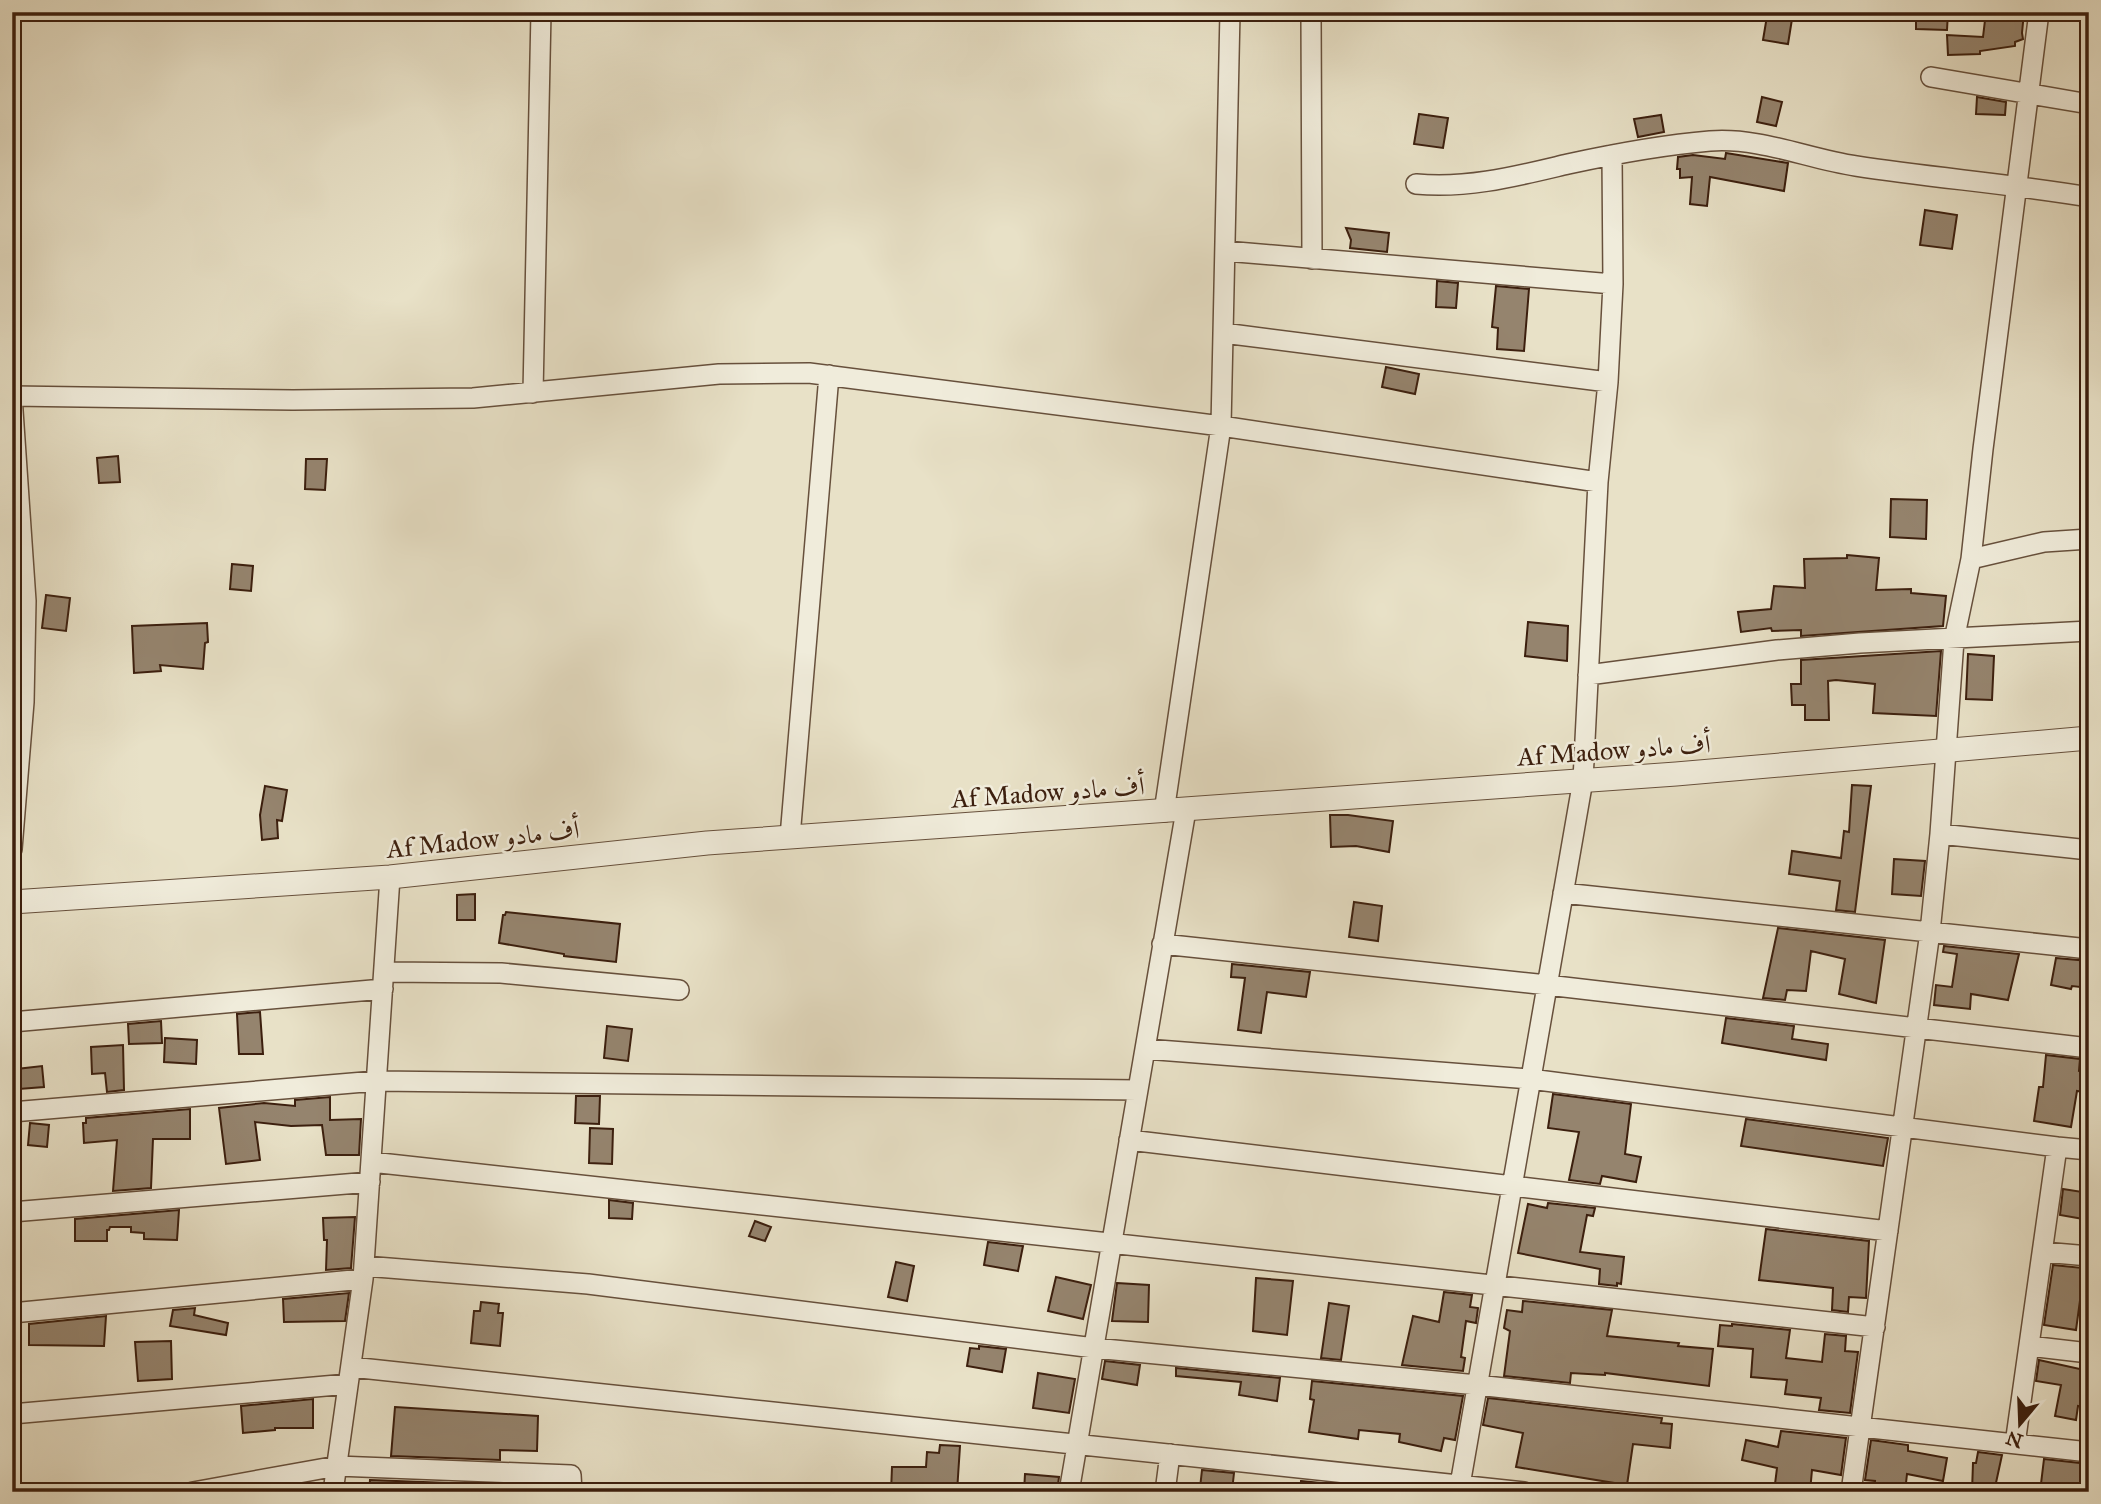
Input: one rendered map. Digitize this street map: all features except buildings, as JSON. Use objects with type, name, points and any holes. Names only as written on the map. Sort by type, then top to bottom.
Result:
[{"type":"street","points":[[533,393],[541,12]]},
{"type":"street","points":[[1069,1492],[1163,944],[1175,811],[1221,426],[1230,12]]},
{"type":"street","points":[[1311,12],[1312,259]]},
{"type":"street","points":[[1851,1492],[1930,932],[1954,640],[1971,559],[2039,12]]},
{"type":"street","points":[[1931,77],[2089,104]]},
{"type":"street","points":[[1416,184],[1440,187],[1480,184],[1612,155],[1712,141],[1758,144],[1854,166],[2016,185],[2089,197]]},
{"type":"street","points":[[1460,1485],[1583,780],[1598,482],[1608,382],[1613,284],[1612,155]]},
{"type":"street","points":[[1225,251],[1613,284]]},
{"type":"street","points":[[1223,333],[1608,382]]},
{"type":"street","points":[[12,849],[24,677],[26,601],[17,512],[12,396],[293,400],[473,398],[719,374],[809,373],[1221,426],[1598,482]]},
{"type":"street","points":[[790,837],[829,375]]},
{"type":"street","points":[[1971,559],[2044,542],[2089,539]]},
{"type":"street","points":[[1588,675],[1860,642],[1954,640],[2089,631]]},
{"type":"street","name":"Af Madow أف مادو","points":[[12,902],[390,877],[707,843],[1175,811],[2089,738]]},
{"type":"street","points":[[1940,834],[2089,850]]},
{"type":"street","points":[[333,1492],[364,1272],[390,877]]},
{"type":"street","points":[[1563,893],[2089,949]]},
{"type":"street","points":[[1163,944],[1547,985],[2089,1048]]},
{"type":"street","points":[[12,1022],[383,980],[500,973],[679,990]]},
{"type":"street","points":[[1144,1049],[1530,1079],[2089,1150]]},
{"type":"street","points":[[12,1112],[376,1081],[1137,1090]]},
{"type":"street","points":[[1129,1140],[1888,1231]]},
{"type":"street","points":[[2015,1444],[2057,1147]]},
{"type":"street","points":[[12,1212],[370,1172],[1112,1243],[1875,1327]]},
{"type":"street","points":[[2043,1252],[2089,1256]]},
{"type":"street","points":[[12,1313],[364,1272],[588,1284],[1094,1348],[1477,1385],[2089,1452]]},
{"type":"street","points":[[2029,1346],[2089,1353]]},
{"type":"street","points":[[12,1414],[349,1375],[1077,1444],[1524,1492]]},
{"type":"street","points":[[1165,1492],[1170,1454]]},
{"type":"street","points":[[193,1492],[337,1466],[571,1475],[572,1492]]}]
